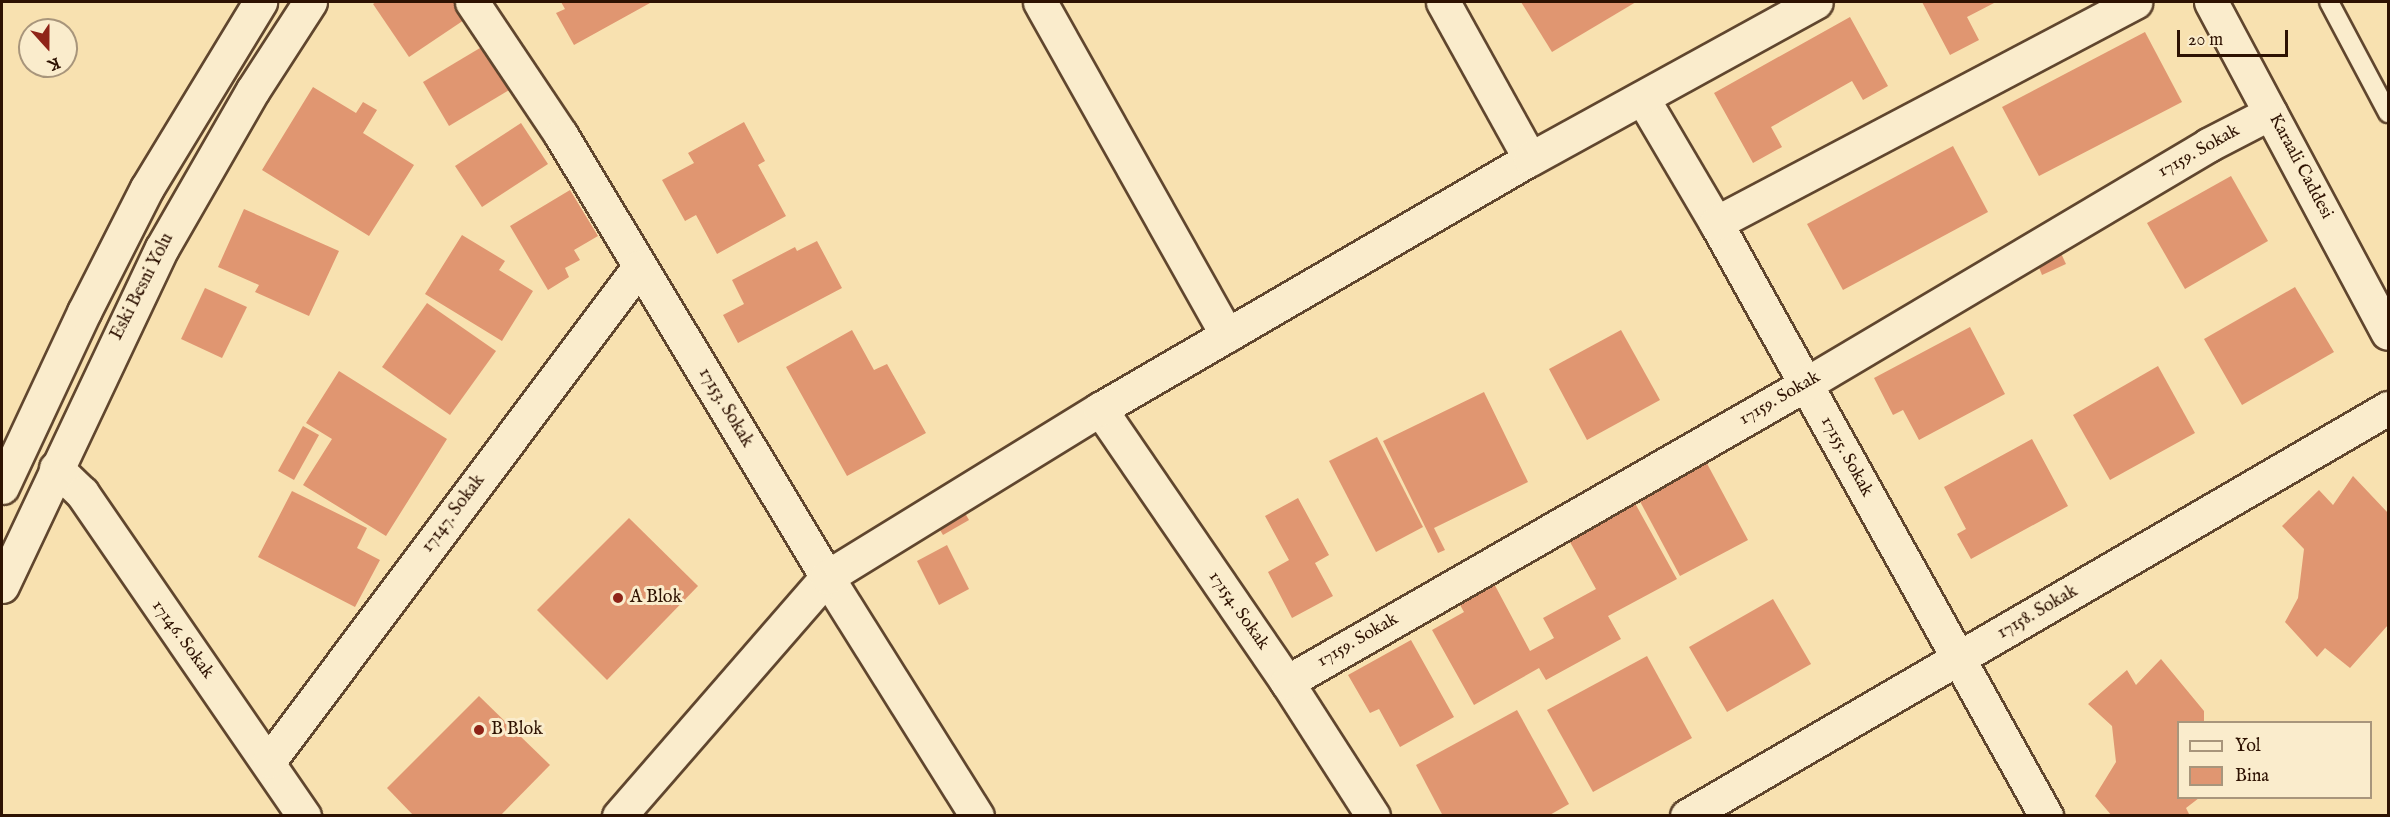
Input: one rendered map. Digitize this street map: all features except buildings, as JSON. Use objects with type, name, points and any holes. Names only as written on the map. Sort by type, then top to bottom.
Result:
[{"type":"street","points":[[2,487],[84,312],[147,188],[260,2]]},
{"type":"street","name":"Eski Besni Yolu","points":[[2,586],[162,248],[253,90],[310,2]]},
{"type":"street","name":"17153. Sokak","points":[[472,2],[561,135],[828,577],[977,816]]},
{"type":"street","points":[[1040,2],[1227,335]]},
{"type":"street","points":[[1443,2],[1530,159]]},
{"type":"street","points":[[618,816],[828,577],[1100,409],[1227,335],[1530,159],[1816,2]]},
{"type":"street","points":[[1716,223],[2135,2]]},
{"type":"street","name":"Karaali Caddesi","points":[[2211,2],[2388,333]]},
{"type":"street","name":"17155. Sokak","points":[[1643,99],[1716,223],[1957,660],[2046,816]]},
{"type":"street","name":"17159. Sokak","points":[[1287,682],[1806,384],[2198,152],[2270,113]]},
{"type":"street","name":"17147. Sokak","points":[[269,761],[639,267]]},
{"type":"street","name":"17158. Sokak","points":[[1687,816],[2388,408]]},
{"type":"street","name":"17154. Sokak","points":[[1100,409],[1287,682],[1373,816]]},
{"type":"street","name":"17146. Sokak","points":[[56,468],[82,493],[269,761],[304,816]]},
{"type":"lane","points":[[2329,2],[2388,113]]},
{"type":"place","name":"A Blok","points":[[618,598]]},
{"type":"place","name":"B Blok","points":[[479,730]]}]
